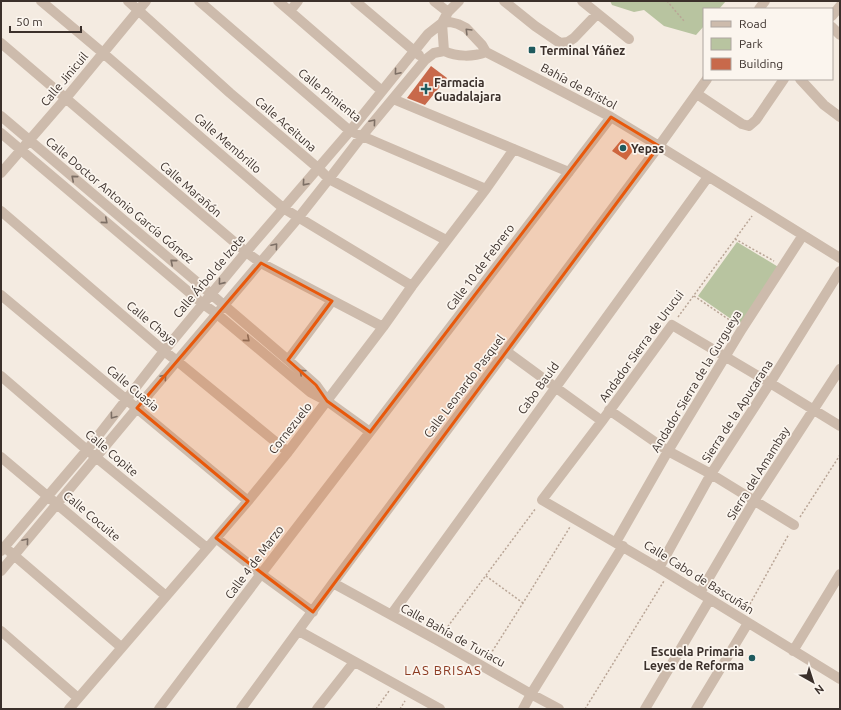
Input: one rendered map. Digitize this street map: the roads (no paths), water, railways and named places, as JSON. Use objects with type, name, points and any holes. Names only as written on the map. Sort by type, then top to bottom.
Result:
[{"type":"street","name":"Calle Membrillo","points":[[41,1],[283,208],[412,286]]},
{"type":"street","name":"Calle Aceituna","points":[[128,1],[230,93],[329,179],[446,240]]},
{"type":"street","name":"Calle Jinicuil","points":[[1,173],[66,98],[146,1]]},
{"type":"street","name":"Calle Pimienta","points":[[199,1],[350,131],[486,189]]},
{"type":"street","points":[[278,1],[382,91]]},
{"type":"street","points":[[290,11],[298,1]]},
{"type":"street","points":[[355,1],[425,60]]},
{"type":"street","points":[[434,1],[448,12]]},
{"type":"street","points":[[444,51],[442,23],[448,12],[459,1]]},
{"type":"street","points":[[504,1],[535,26],[560,43],[568,42],[574,38],[597,14]]},
{"type":"street","points":[[582,1],[629,39]]},
{"type":"street","points":[[833,15],[840,6]]},
{"type":"street","name":"Bahía de Bristol","points":[[442,23],[450,22],[466,28],[482,45],[486,52],[611,117],[840,258]]},
{"type":"street","name":"Calle Árbol de Izote","points":[[2,547],[87,450],[164,351],[283,208],[350,131],[428,34],[442,23]]},
{"type":"street","name":"Calle Marañón","points":[[1,43],[246,252],[261,263],[383,327]]},
{"type":"street","points":[[1,571],[137,408],[261,263],[362,136],[425,60],[434,53],[444,51],[459,55],[478,55],[486,52]]},
{"type":"street","name":"Calle Leonardo Pasquel","points":[[241,709],[333,583],[660,146],[707,80]]},
{"type":"street","points":[[697,94],[742,124],[749,126],[756,120],[783,80]]},
{"type":"street","points":[[801,80],[824,105],[840,117]]},
{"type":"street","points":[[393,99],[569,172]]},
{"type":"street","name":"Calle Doctor Antonio García Gómez","points":[[1,116],[288,360],[316,385],[327,401]]},
{"type":"street","name":"Calle 10 de Febrero","points":[[370,432],[611,117]]},
{"type":"street","name":"Calle Doctor Antonio García Gómez","points":[[1,133],[203,304],[310,392],[327,401],[370,432]]},
{"type":"street","name":"Cornezuelo","points":[[69,709],[288,452],[383,327],[446,240],[486,189],[514,149]]},
{"type":"street","name":"Cabo Bauld","points":[[391,615],[708,177]]},
{"type":"street","name":"Calle Chaya","points":[[1,211],[164,351],[288,452]]},
{"type":"street","name":"Andador Sierra de la Gurgueya","points":[[523,709],[619,544],[668,451],[742,329],[803,235]]},
{"type":"street","name":"Sierra de la Apucarana","points":[[660,568],[711,474],[840,271]]},
{"type":"street","name":"Calle Cuasia","points":[[1,295],[248,500]]},
{"type":"street","points":[[288,360],[332,301]]},
{"type":"street","name":"Andador Sierra de Urucui","points":[[542,500],[672,325],[726,357]]},
{"type":"street","points":[[506,351],[602,421]]},
{"type":"street","points":[[726,357],[840,426]]},
{"type":"street","name":"Sierra del Amambay","points":[[700,593],[754,501],[840,369]]},
{"type":"street","name":"Calle Copite","points":[[1,376],[87,450],[207,548]]},
{"type":"street","points":[[610,410],[668,451],[711,474],[794,525]]},
{"type":"street","name":"Calle 4 de Marzo","points":[[159,709],[370,432]]},
{"type":"street","name":"Calle Cocuite","points":[[1,457],[166,596]]},
{"type":"street","name":"Calle Cabo de Bascuñán","points":[[542,500],[669,573],[840,680]]},
{"type":"street","points":[[216,538],[261,574],[313,612]]},
{"type":"street","points":[[2,547],[14,555],[121,647]]},
{"type":"street","points":[[793,651],[840,574]]},
{"type":"street","name":"Calle Bahía de Turiacu","points":[[333,583],[559,709]]},
{"type":"street","points":[[645,709],[710,599]]},
{"type":"street","points":[[696,709],[745,621]]},
{"type":"street","points":[[1,631],[78,698]]},
{"type":"street","points":[[299,631],[440,709]]},
{"type":"street","points":[[317,709],[354,662]]},
{"type":"place","name":"Terminal Yáñez","points":[[532,50]]},
{"type":"place","name":"Farmacia Guadalajara","points":[[426,89]]},
{"type":"place","name":"Yepas","points":[[623,148]]},
{"type":"place","name":"Escuela Primaria Leyes de Reforma","points":[[752,658]]},
{"type":"district","name":"LAS BRISAS","points":[[443,670]]}]
